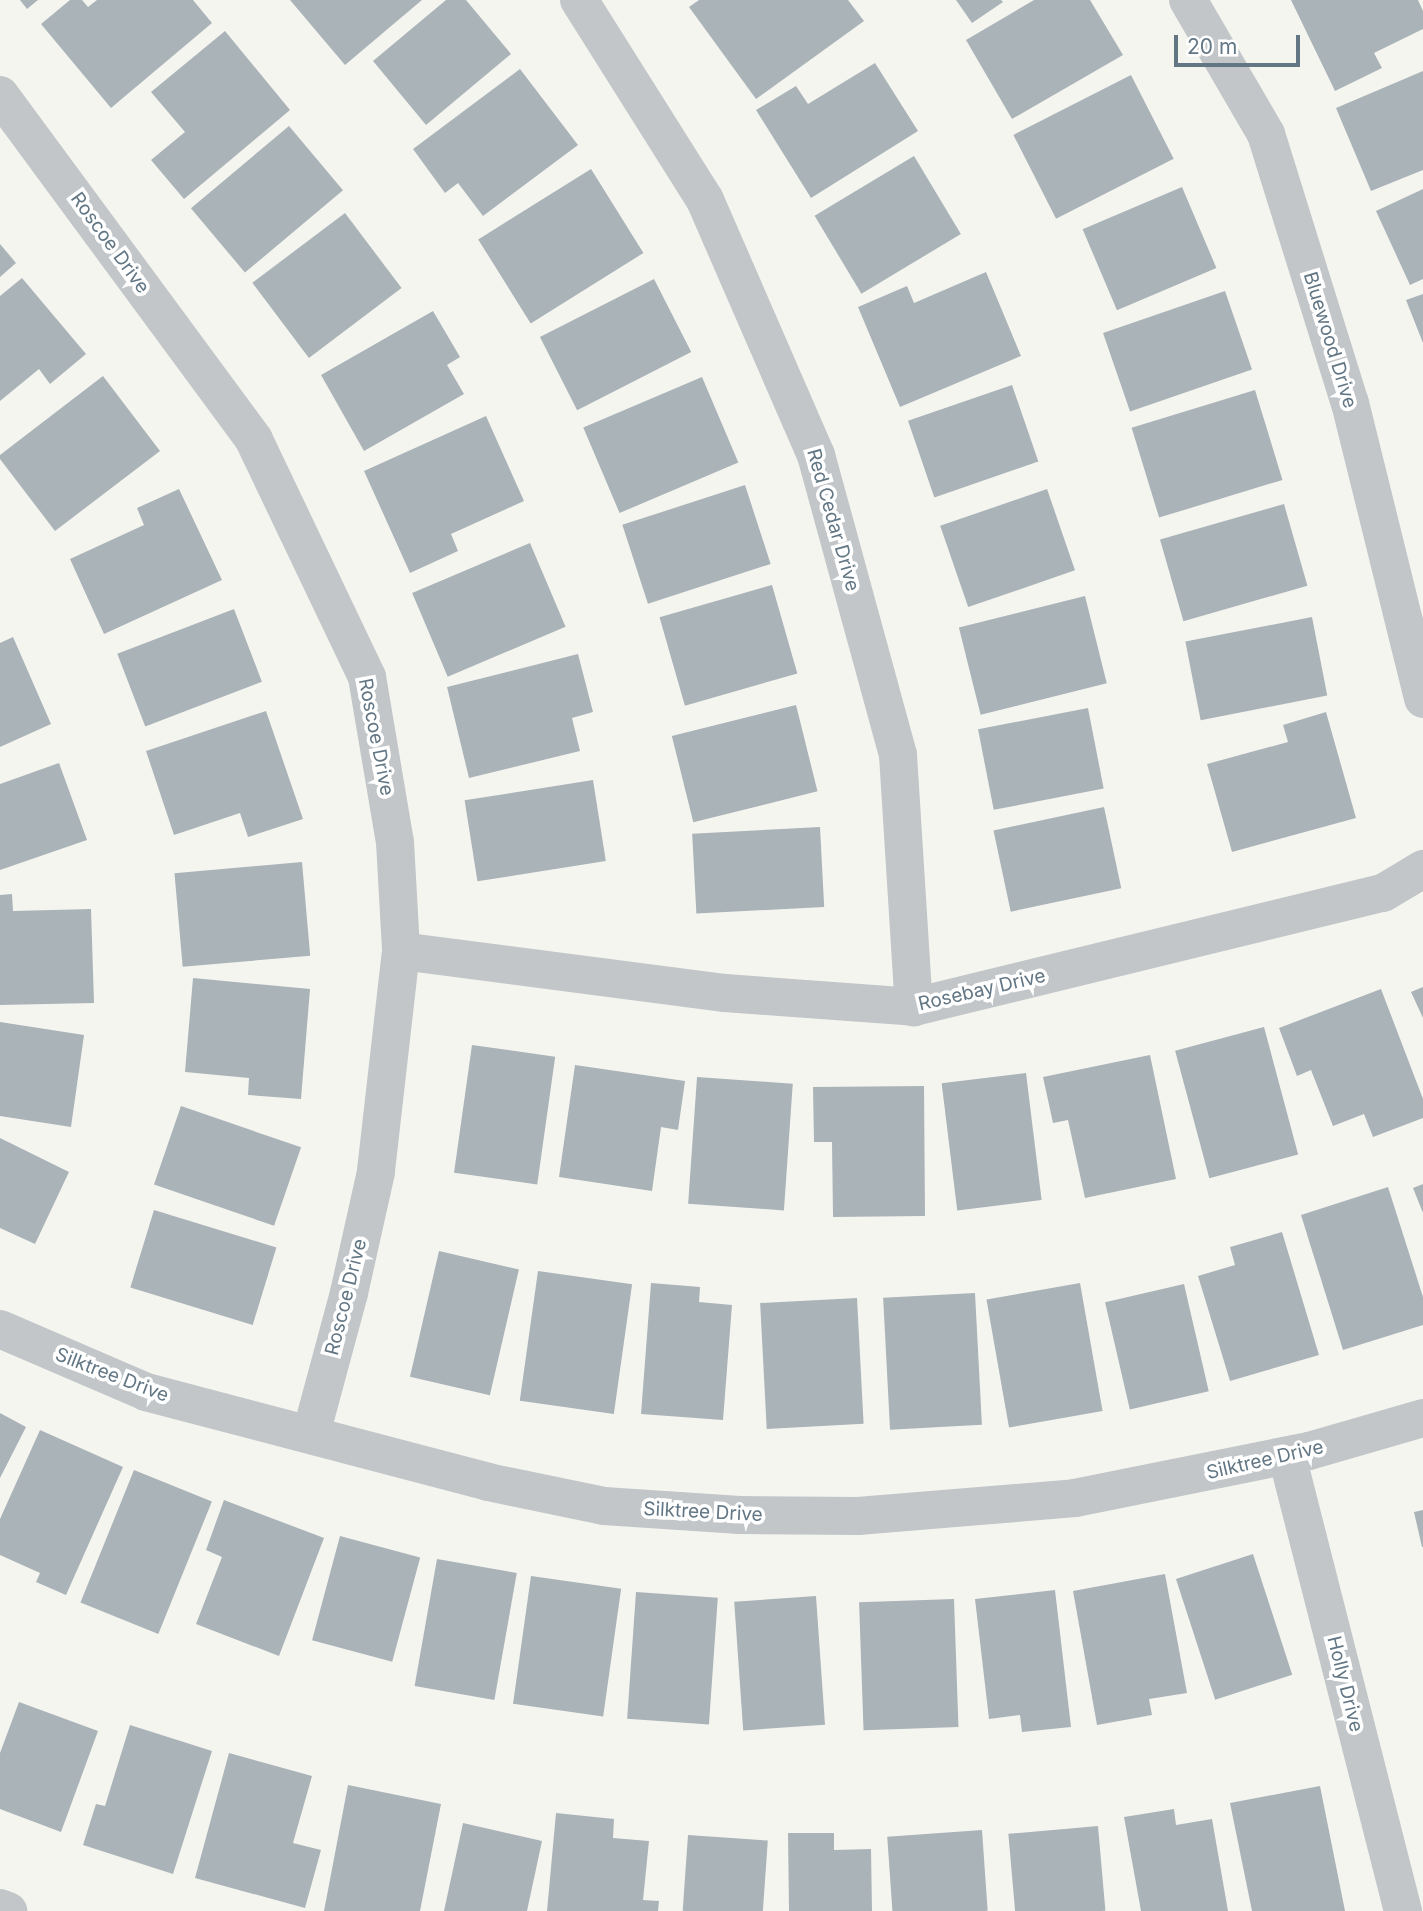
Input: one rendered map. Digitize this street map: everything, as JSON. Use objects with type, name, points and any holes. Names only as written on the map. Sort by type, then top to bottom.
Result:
[{"type":"street","name":"Red Cedar Drive","points":[[579,0],[705,200],[816,455],[898,755],[914,1007]]},
{"type":"street","name":"Bluewood Drive","points":[[1188,0],[1266,135],[1350,402],[1423,699]]},
{"type":"street","name":"Roscoe Drive","points":[[0,95],[254,440],[367,677],[395,842],[401,951],[376,1172],[311,1434]]},
{"type":"street","name":"Rosebay Drive","points":[[401,951],[724,993],[914,1007],[1382,893],[1423,869]]},
{"type":"street","name":"Silktree Drive","points":[[0,1329],[146,1392],[488,1482],[604,1506],[740,1515],[858,1516],[1075,1498],[1287,1456],[1423,1418]]},
{"type":"street","name":"Holly Drive","points":[[1287,1456],[1404,1911]]},
{"type":"street","points":[[0,1908],[8,1911]]},
{"type":"building","points":[[20,0],[38,0],[27,9]]},
{"type":"building","points":[[70,0],[82,0],[88,7],[97,0],[193,0],[212,23],[111,108],[41,24]]},
{"type":"building","points":[[290,0],[422,0],[345,65]]},
{"type":"building","points":[[446,0],[466,0],[511,54],[426,125],[373,61]]},
{"type":"building","points":[[699,0],[848,0],[864,21],[756,99],[689,7]]},
{"type":"building","points":[[956,0],[1001,0],[1003,2],[972,23]]},
{"type":"building","points":[[1034,0],[1090,0],[1123,55],[1012,119],[966,40]]},
{"type":"building","points":[[1291,0],[1418,0],[1423,11],[1423,29],[1374,53],[1382,68],[1335,91]]},
{"type":"building","points":[[225,31],[290,110],[184,199],[151,160],[185,132],[151,92]]},
{"type":"building","points":[[875,63],[918,131],[811,198],[756,110],[796,86],[808,104]]},
{"type":"building","points":[[520,69],[578,145],[483,216],[458,183],[445,193],[413,149]]},
{"type":"building","points":[[1423,71],[1423,170],[1371,191],[1336,108]]},
{"type":"building","points":[[1131,75],[1174,159],[1056,219],[1013,135]]},
{"type":"building","points":[[289,126],[343,190],[245,273],[191,208]]},
{"type":"building","points":[[914,156],[961,234],[861,294],[815,216]]},
{"type":"building","points":[[591,169],[643,253],[531,323],[478,239]]},
{"type":"building","points":[[1182,187],[1216,268],[1117,310],[1083,229]]},
{"type":"building","points":[[1423,189],[1423,279],[1410,285],[1376,211]]},
{"type":"building","points":[[345,213],[402,288],[309,358],[252,283]]},
{"type":"building","points":[[0,244],[16,263],[0,277]]},
{"type":"building","points":[[986,272],[1021,356],[900,407],[858,307],[907,286],[914,303]]},
{"type":"building","points":[[22,278],[86,354],[50,384],[39,369],[0,401],[0,296]]},
{"type":"building","points":[[654,279],[691,352],[577,410],[540,337]]},
{"type":"building","points":[[1225,291],[1252,369],[1130,411],[1103,333]]},
{"type":"building","points":[[1423,294],[1423,343],[1406,300]]},
{"type":"building","points":[[433,311],[460,357],[447,365],[464,394],[364,451],[321,375]]},
{"type":"building","points":[[103,376],[160,451],[55,531],[0,459],[0,455]]},
{"type":"building","points":[[702,377],[738,463],[620,513],[583,427]]},
{"type":"building","points":[[1012,385],[1038,462],[934,497],[908,421]]},
{"type":"building","points":[[1255,390],[1282,480],[1159,518],[1132,428]]},
{"type":"building","points":[[486,416],[524,501],[451,534],[458,551],[410,573],[364,471]]},
{"type":"building","points":[[745,485],[771,564],[648,604],[622,525]]},
{"type":"building","points":[[179,489],[222,580],[104,634],[70,559],[144,525],[137,508]]},
{"type":"building","points":[[1047,489],[1075,570],[968,607],[940,526]]},
{"type":"building","points":[[1284,504],[1307,586],[1183,621],[1160,540]]},
{"type":"building","points":[[530,543],[566,627],[448,677],[412,593]]},
{"type":"building","points":[[772,585],[797,673],[685,706],[660,617]]},
{"type":"building","points":[[1085,596],[1107,683],[981,715],[959,627]]},
{"type":"building","points":[[234,609],[262,682],[145,727],[117,654]]},
{"type":"building","points":[[1312,617],[1327,696],[1201,720],[1185,642]]},
{"type":"building","points":[[13,637],[51,724],[0,747],[0,643]]},
{"type":"building","points":[[578,654],[593,712],[572,718],[580,751],[469,778],[447,687]]},
{"type":"building","points":[[796,705],[818,791],[693,822],[672,736]]},
{"type":"building","points":[[1088,708],[1104,788],[994,810],[978,729]]},
{"type":"building","points":[[266,711],[303,819],[248,837],[240,813],[174,835],[146,751]]},
{"type":"building","points":[[1326,712],[1356,818],[1232,852],[1207,764],[1288,742],[1283,725]]},
{"type":"building","points":[[59,763],[87,840],[0,870],[0,784]]},
{"type":"building","points":[[593,780],[606,861],[477,881],[465,800]]},
{"type":"building","points":[[1104,807],[1121,888],[1011,912],[993,830]]},
{"type":"building","points":[[820,827],[824,907],[696,914],[692,834]]},
{"type":"building","points":[[302,862],[310,956],[183,967],[174,873]]},
{"type":"building","points":[[12,894],[13,911],[91,909],[94,1003],[0,1005],[0,895]]},
{"type":"building","points":[[193,978],[310,989],[301,1099],[248,1095],[249,1078],[185,1072]]},
{"type":"building","points":[[1423,987],[1423,1018],[1411,992]]},
{"type":"building","points":[[1381,989],[1423,1099],[1423,1118],[1373,1137],[1364,1114],[1333,1126],[1311,1070],[1297,1076],[1279,1028]]},
{"type":"building","points":[[0,1022],[84,1035],[71,1127],[0,1116]]},
{"type":"building","points":[[1264,1027],[1298,1155],[1209,1178],[1175,1051]]},
{"type":"building","points":[[472,1045],[555,1057],[537,1184],[454,1173]]},
{"type":"building","points":[[1150,1055],[1176,1179],[1085,1198],[1068,1120],[1053,1123],[1043,1077]]},
{"type":"building","points":[[575,1065],[685,1081],[678,1130],[661,1127],[652,1191],[559,1177]]},
{"type":"building","points":[[1026,1073],[1042,1200],[957,1210],[942,1083]]},
{"type":"building","points":[[697,1077],[793,1084],[784,1210],[688,1204]]},
{"type":"building","points":[[924,1086],[925,1216],[833,1217],[832,1142],[814,1142],[813,1087]]},
{"type":"building","points":[[181,1106],[301,1147],[274,1226],[154,1184]]},
{"type":"building","points":[[0,1138],[69,1172],[35,1244],[0,1228]]},
{"type":"building","points":[[1423,1184],[1423,1213],[1413,1188]]},
{"type":"building","points":[[1388,1187],[1423,1297],[1423,1325],[1343,1350],[1301,1215]]},
{"type":"building","points":[[154,1210],[276,1247],[253,1325],[130,1287]]},
{"type":"building","points":[[1282,1232],[1319,1355],[1230,1381],[1198,1276],[1235,1265],[1230,1247]]},
{"type":"building","points":[[439,1251],[519,1269],[490,1395],[410,1377]]},
{"type":"building","points":[[538,1271],[632,1284],[614,1414],[520,1401]]},
{"type":"building","points":[[651,1283],[700,1287],[699,1302],[732,1305],[723,1420],[641,1414]]},
{"type":"building","points":[[1080,1283],[1103,1411],[1009,1428],[986,1299]]},
{"type":"building","points":[[1184,1284],[1209,1391],[1130,1409],[1105,1302]]},
{"type":"building","points":[[975,1293],[982,1425],[890,1430],[883,1298]]},
{"type":"building","points":[[857,1298],[864,1424],[767,1429],[760,1303]]},
{"type":"building","points":[[0,1413],[26,1427],[0,1478]]},
{"type":"building","points":[[40,1430],[123,1467],[66,1595],[36,1582],[40,1573],[0,1555],[0,1519]]},
{"type":"building","points":[[134,1470],[212,1501],[158,1634],[80,1603]]},
{"type":"building","points":[[224,1500],[324,1538],[279,1656],[196,1624],[222,1557],[206,1550]]},
{"type":"building","points":[[1423,1510],[1423,1547],[1422,1547],[1414,1512]]},
{"type":"building","points":[[340,1536],[420,1557],[392,1662],[312,1640]]},
{"type":"building","points":[[1253,1554],[1292,1675],[1215,1700],[1176,1579]]},
{"type":"building","points":[[437,1559],[517,1573],[494,1700],[415,1686]]},
{"type":"building","points":[[1165,1574],[1187,1693],[1149,1699],[1152,1715],[1097,1725],[1073,1591]]},
{"type":"building","points":[[531,1576],[621,1589],[603,1716],[513,1704]]},
{"type":"building","points":[[1055,1590],[1071,1727],[1022,1732],[1020,1715],[989,1719],[975,1599]]},
{"type":"building","points":[[636,1592],[718,1598],[709,1724],[627,1719]]},
{"type":"building","points":[[816,1596],[825,1725],[743,1730],[734,1602]]},
{"type":"building","points":[[954,1599],[958,1727],[864,1730],[859,1602]]},
{"type":"building","points":[[19,1702],[98,1731],[61,1832],[0,1809],[0,1753]]},
{"type":"building","points":[[130,1725],[212,1751],[173,1874],[83,1845],[96,1804],[105,1806]]},
{"type":"building","points":[[229,1753],[312,1776],[293,1843],[321,1850],[305,1908],[195,1878]]},
{"type":"building","points":[[348,1785],[441,1804],[420,1911],[324,1911]]},
{"type":"building","points":[[1320,1786],[1345,1911],[1252,1911],[1230,1803]]},
{"type":"building","points":[[1174,1809],[1176,1825],[1212,1819],[1228,1911],[1141,1911],[1124,1817]]},
{"type":"building","points":[[556,1813],[614,1819],[613,1838],[649,1841],[643,1900],[659,1901],[658,1911],[547,1911]]},
{"type":"building","points":[[463,1823],[542,1841],[527,1911],[444,1911]]},
{"type":"building","points":[[1098,1826],[1105,1911],[1015,1911],[1008,1834]]},
{"type":"building","points":[[982,1830],[988,1911],[892,1911],[887,1837]]},
{"type":"building","points":[[788,1833],[834,1833],[834,1850],[871,1849],[872,1911],[789,1911]]},
{"type":"building","points":[[688,1835],[768,1841],[763,1911],[683,1911]]}]
